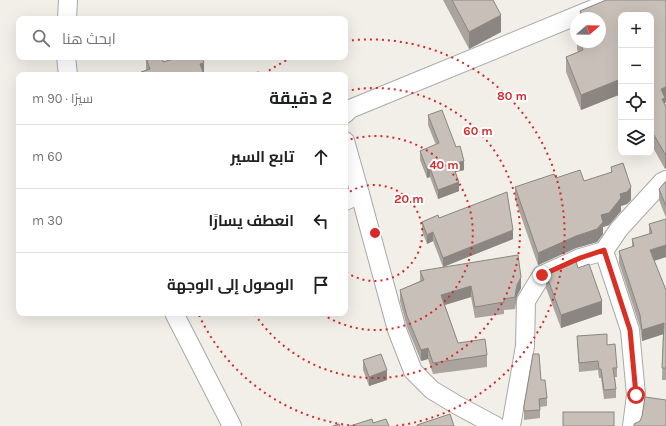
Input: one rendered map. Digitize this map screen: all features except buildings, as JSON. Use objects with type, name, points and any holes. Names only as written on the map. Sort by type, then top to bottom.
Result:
[{"type":"street","points":[[67,16],[68,0]]},
{"type":"street","points":[[348,111],[615,0]]},
{"type":"street","points":[[66,60],[68,72]]},
{"type":"street","points":[[348,162],[353,198],[397,330],[413,371],[432,390],[496,426]]},
{"type":"street","points":[[512,426],[525,346],[526,301],[542,275],[580,258],[604,250],[619,229],[662,182],[666,180]]},
{"type":"street","points":[[604,250],[630,330],[636,395],[632,426]]},
{"type":"street","points":[[176,316],[232,426]]},
{"type":"route","points":[[542,275],[580,258],[604,250],[630,330],[636,395]]}]
